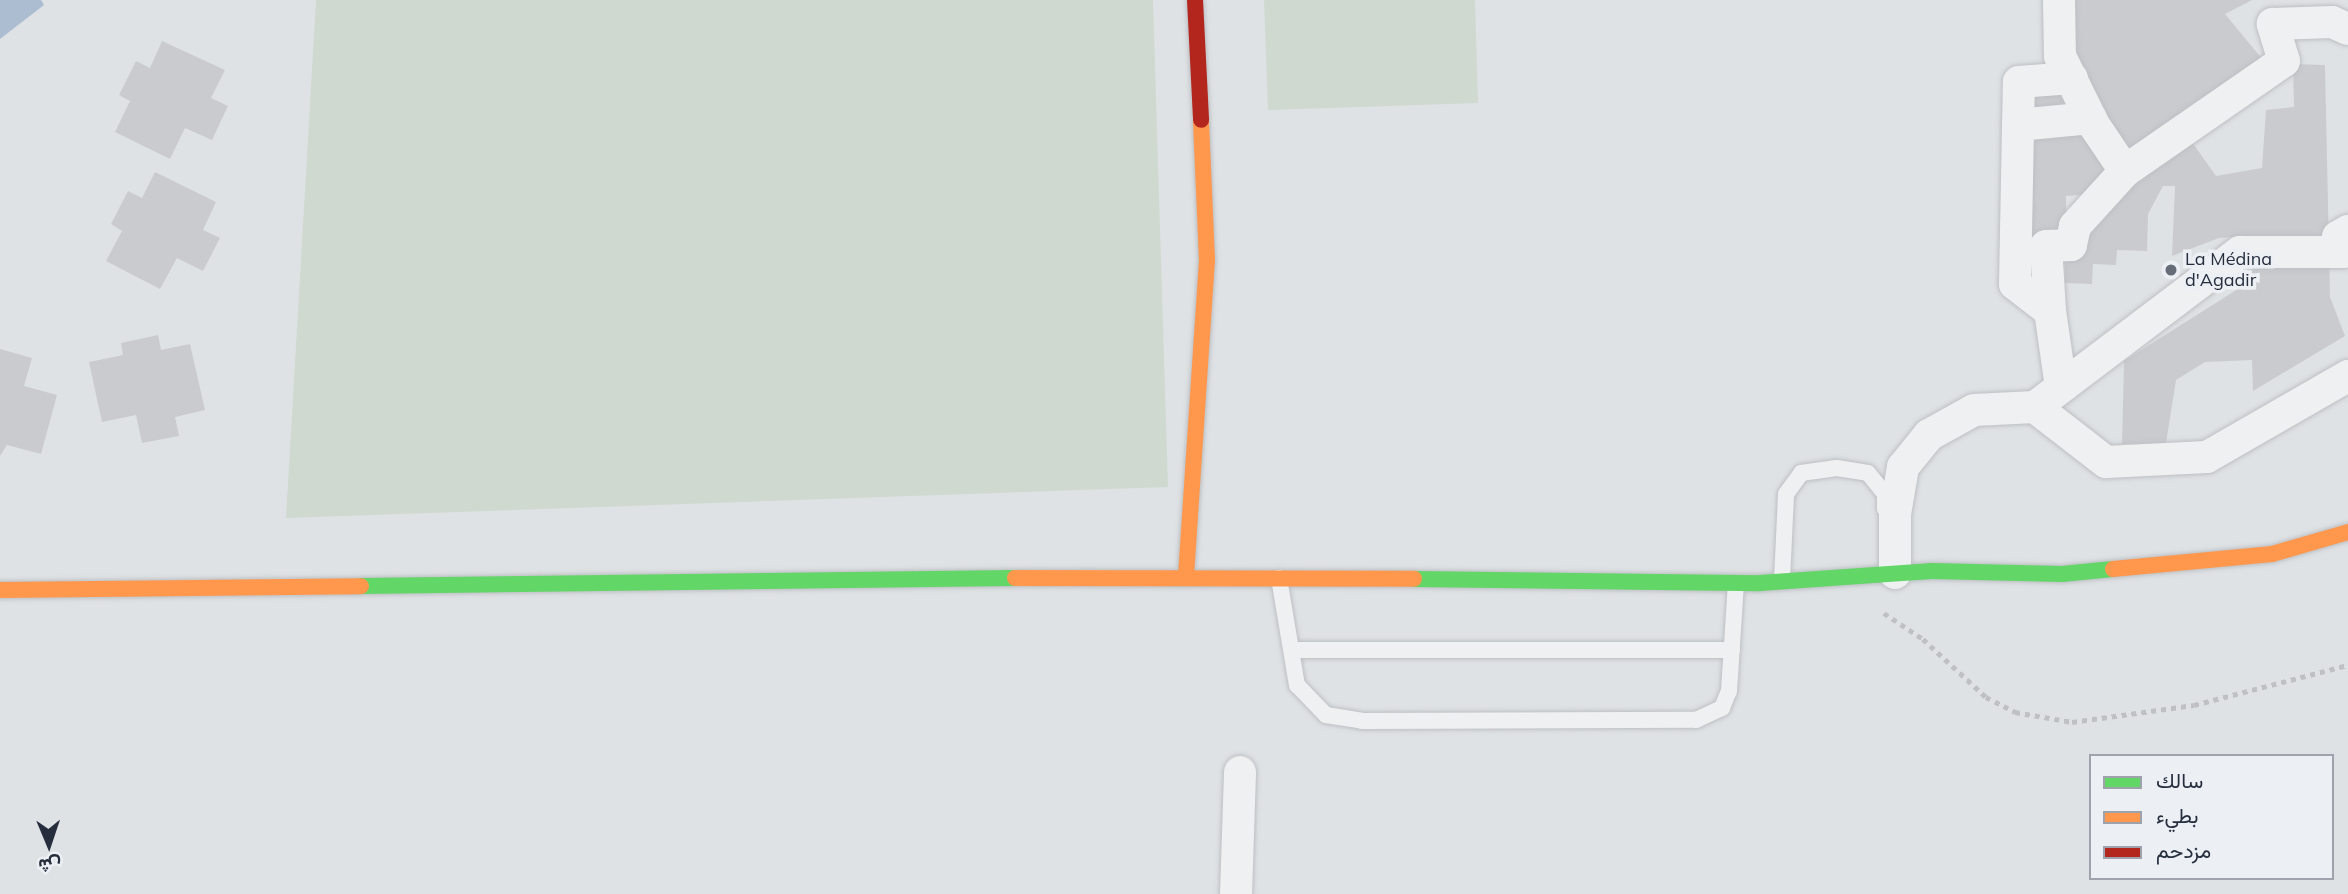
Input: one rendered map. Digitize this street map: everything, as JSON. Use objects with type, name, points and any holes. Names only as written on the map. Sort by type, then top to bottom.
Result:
[{"type":"street","points":[[1186,576],[1208,260],[1195,0]]},
{"type":"street","points":[[2059,0],[2060,56],[2091,118],[2125,172]]},
{"type":"street","points":[[2061,387],[2050,311],[2046,246],[2071,245],[2075,226],[2125,172],[2284,61],[2273,24],[2332,22],[2348,29]]},
{"type":"street","points":[[2050,311],[2015,284],[2019,82],[2072,78]]},
{"type":"street","points":[[2018,125],[2075,124],[2091,118]]},
{"type":"street","points":[[1889,574],[1903,467],[1929,435],[1974,410],[2035,407],[2240,252],[2346,250]]},
{"type":"street","points":[[2035,407],[2106,462],[2207,457],[2348,376]]},
{"type":"street","points":[[0,590],[1186,576],[1735,583],[1889,574],[2062,574],[2272,554],[2348,532]]},
{"type":"street","points":[[1236,894],[1240,772]]},
{"type":"lane","points":[[1782,580],[1786,494],[1801,473],[1837,468],[1868,473],[1885,494],[1889,574]]},
{"type":"lane","points":[[1279,578],[1297,685],[1313,705],[1326,715],[1362,721],[1696,720],[1722,708],[1729,691],[1735,583]]},
{"type":"lane","points":[[1292,650],[1732,650]]},
{"type":"path","points":[[1862,576],[1886,615],[1923,639],[1986,697],[2015,712],[2072,722],[2194,705],[2348,665]]},
{"type":"shaded area","points":[[316,0],[1153,0],[1168,487],[286,518]]},
{"type":"shaded area","points":[[1264,0],[1475,0],[1478,103],[1268,110]]},
{"type":"water","points":[[0,0],[41,0],[44,5],[0,39]]},
{"type":"building","points":[[2074,0],[2252,0],[2225,14],[2263,60],[2187,135],[2216,176],[2262,168],[2266,110],[2294,107],[2293,64],[2325,65],[2330,297],[2345,336],[2253,391],[2252,360],[2205,362],[2176,380],[2166,443],[2122,444],[2124,361],[2252,280],[2251,236],[2219,238],[2172,256],[2175,186],[2163,186],[2148,214],[2147,251],[2117,250],[2116,265],[2093,264],[2092,284],[2065,283],[2065,260],[2025,258],[2026,134],[2105,118],[2072,55]],"holes":[[[2156,165],[2082,233],[2066,253],[2066,196],[2091,194]]]},
{"type":"building","points":[[162,41],[225,70],[211,98],[228,106],[212,140],[185,128],[170,159],[115,132],[130,101],[119,95],[136,61],[150,68]]},
{"type":"building","points":[[2025,88],[2072,88],[2073,119],[2025,119]]},
{"type":"building","points":[[155,172],[216,202],[203,230],[220,238],[203,271],[177,258],[160,289],[106,261],[122,231],[111,224],[128,191],[142,198]]},
{"type":"building","points":[[158,335],[161,350],[190,344],[205,410],[175,417],[179,436],[142,443],[136,415],[102,422],[89,362],[123,355],[121,343]]},
{"type":"building","points":[[0,349],[32,358],[24,386],[57,395],[41,454],[7,445],[0,456]]},
{"type":"traffic: fast","points":[[1414,579],[1760,583],[1932,571],[2062,574],[2113,569]]},
{"type":"traffic: fast","points":[[361,586],[1015,578]]},
{"type":"traffic: slow","points":[[1186,576],[1207,260],[1201,120]]},
{"type":"traffic: slow","points":[[2113,569],[2272,554],[2348,532]]},
{"type":"traffic: slow","points":[[1015,578],[1414,579]]},
{"type":"traffic: slow","points":[[0,590],[361,586]]},
{"type":"traffic: jam","points":[[1195,0],[1201,120]]},
{"type":"place","name":"La Médina d'Agadir","points":[[2171,270]]}]
